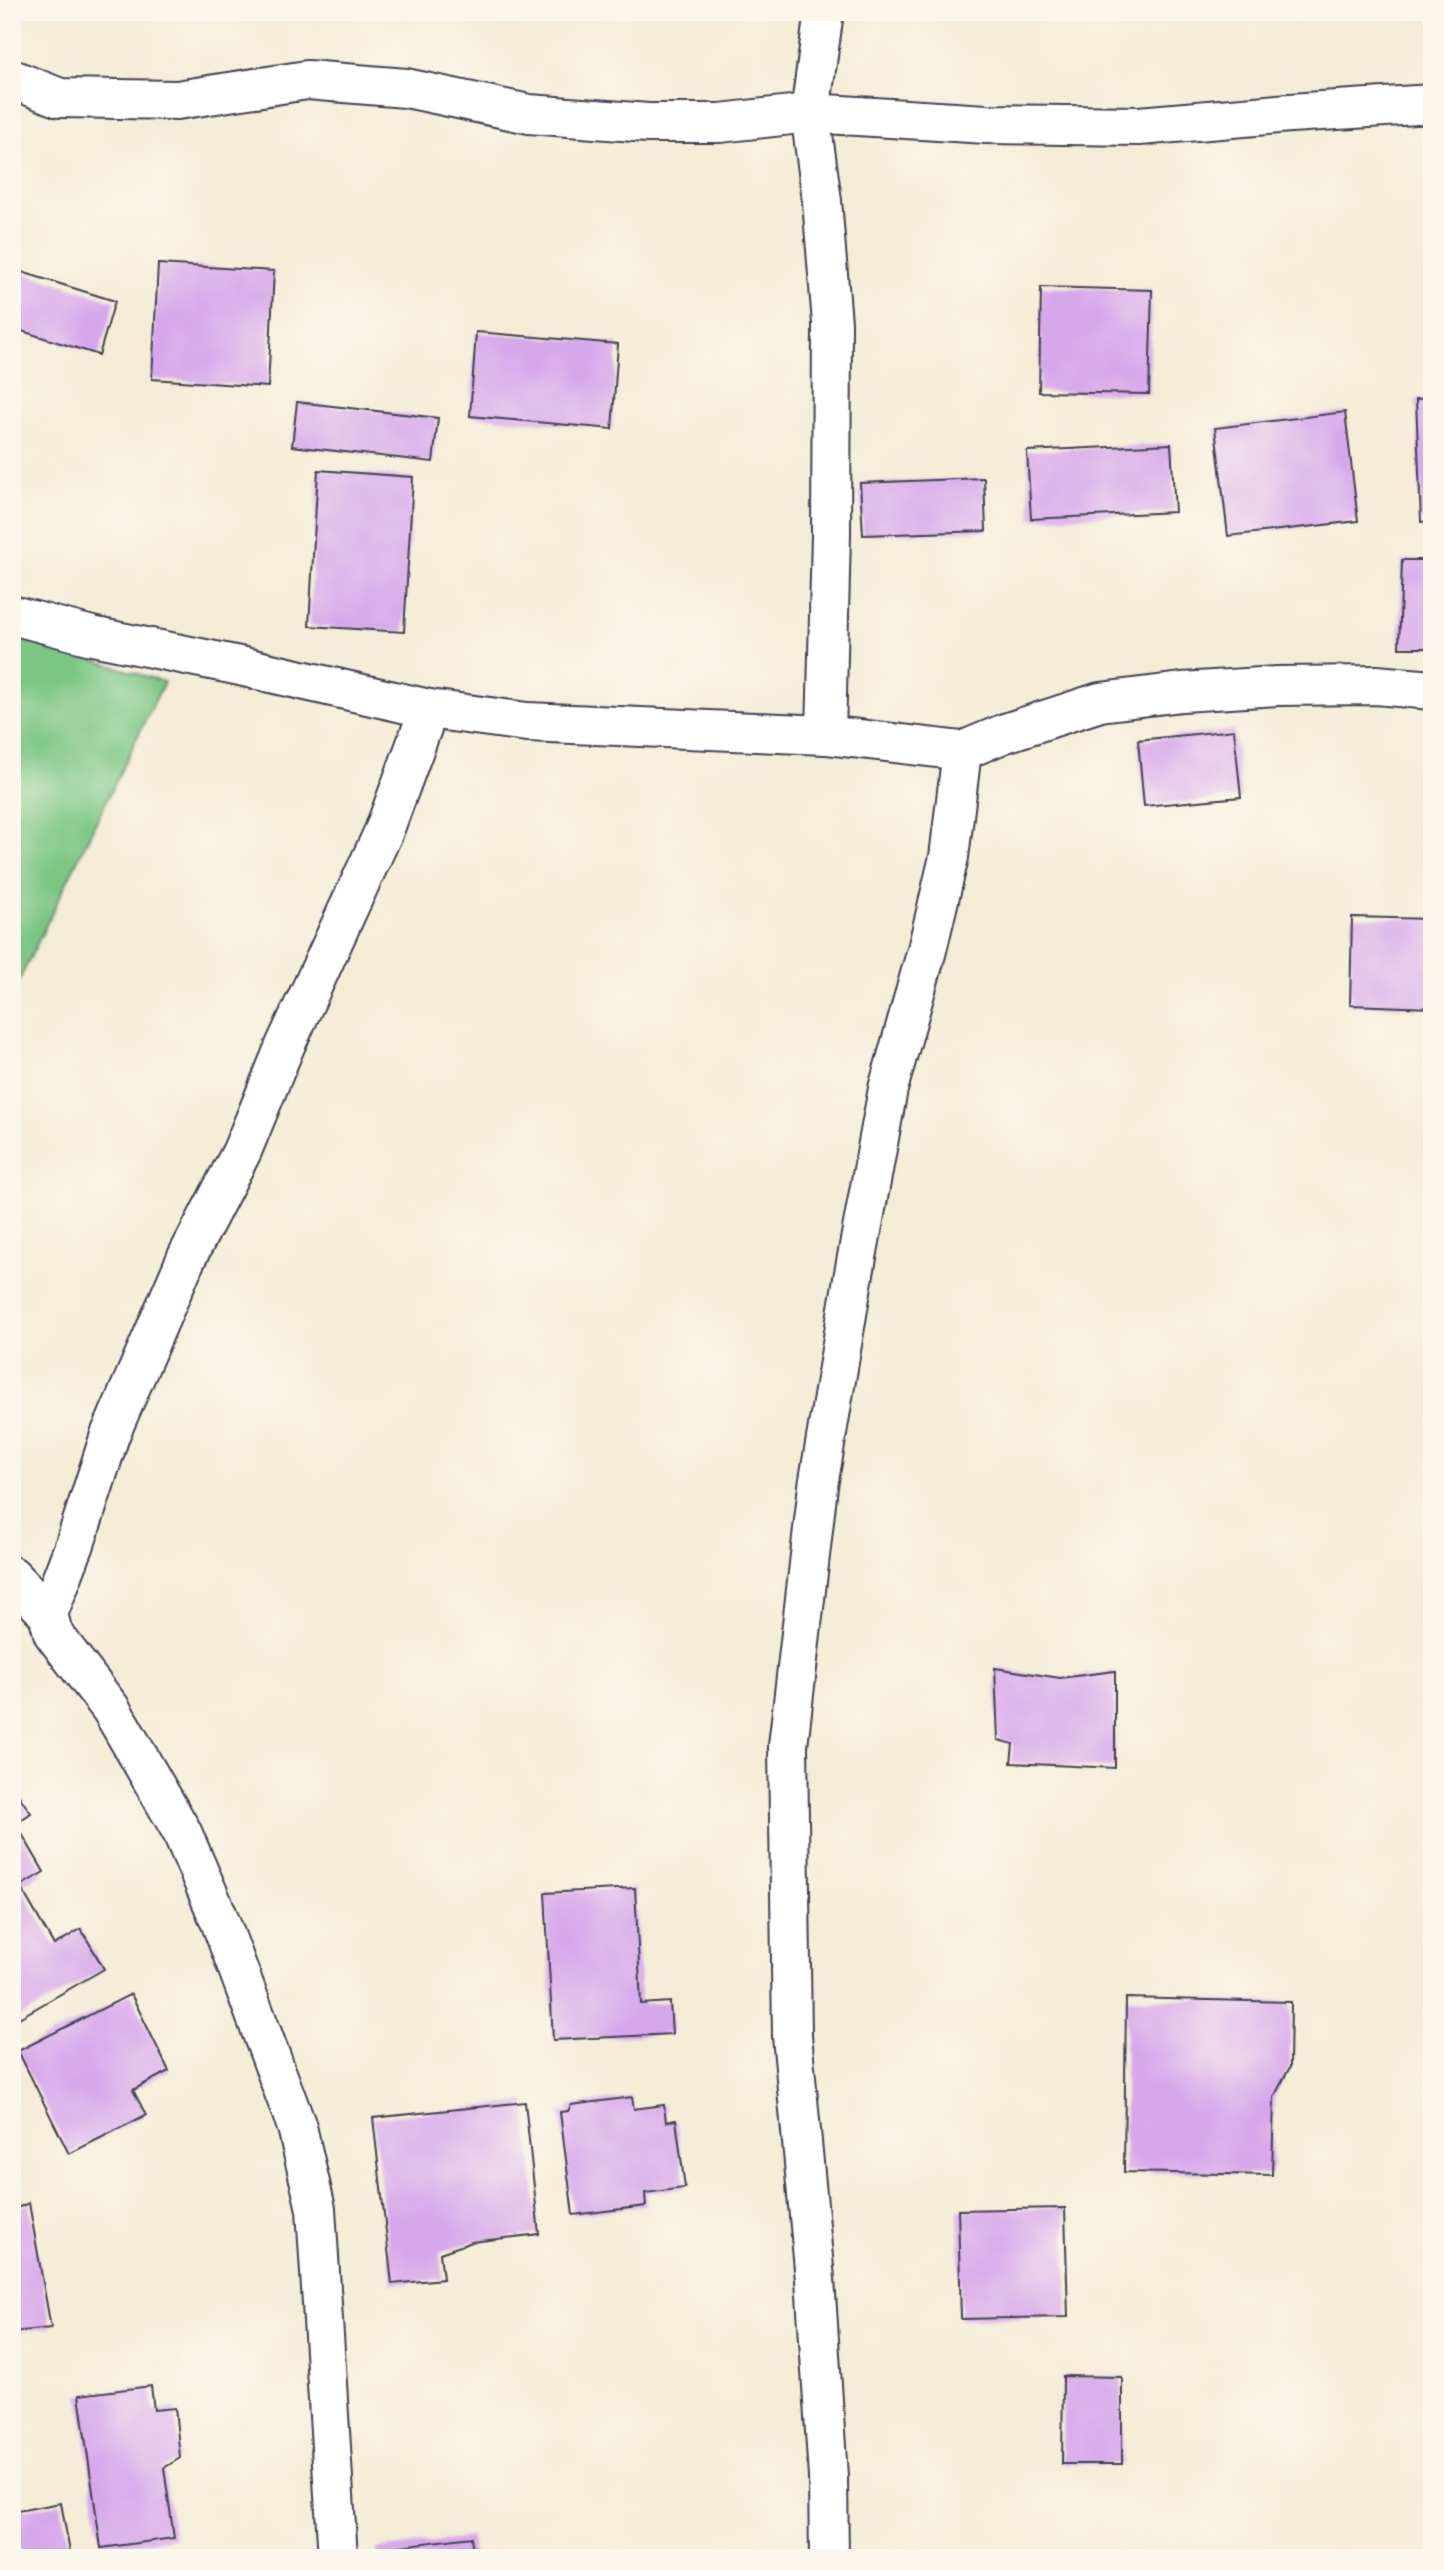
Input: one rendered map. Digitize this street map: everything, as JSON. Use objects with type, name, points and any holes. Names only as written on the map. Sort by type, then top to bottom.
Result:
[{"type":"street","points":[[824,12],[810,113],[822,201],[832,323],[831,535],[825,735]]},
{"type":"street","points":[[12,79],[60,98],[177,100],[307,80],[406,88],[529,114],[648,123],[720,123],[810,113],[986,124],[1139,126],[1432,104]]},
{"type":"street","points":[[12,615],[92,636],[429,709],[527,722],[825,735],[962,751],[1005,733],[1100,702],[1182,692],[1277,686],[1376,685],[1432,690]]},
{"type":"street","points":[[48,1614],[75,1544],[110,1436],[186,1259],[242,1151],[285,1046],[384,831],[429,709]]},
{"type":"street","points":[[829,2558],[828,2477],[815,2279],[792,2036],[788,1746],[818,1486],[853,1279],[888,1089],[927,950],[949,857],[962,751]]},
{"type":"street","points":[[12,1576],[48,1614],[53,1633],[111,1709],[182,1832],[229,1944],[297,2127],[316,2209],[338,2558]]},
{"type":"green space","points":[[12,634],[164,682],[13,993],[12,992]]},
{"type":"building","points":[[158,264],[274,271],[268,387],[152,379]]},
{"type":"building","points":[[12,269],[115,301],[99,355],[12,328]]},
{"type":"building","points":[[1041,287],[1152,290],[1149,394],[1039,392]]},
{"type":"building","points":[[476,332],[618,344],[612,429],[470,416]]},
{"type":"building","points":[[1432,398],[1432,521],[1421,522],[1416,399]]},
{"type":"building","points":[[297,402],[438,418],[433,462],[292,446]]},
{"type":"building","points":[[1345,412],[1358,521],[1228,536],[1215,428]]},
{"type":"building","points":[[1171,444],[1175,512],[1031,519],[1027,451]]},
{"type":"building","points":[[318,470],[413,477],[404,632],[309,626]]},
{"type":"building","points":[[984,478],[986,531],[863,535],[860,483]]},
{"type":"building","points":[[1402,560],[1432,560],[1432,648],[1399,648]]},
{"type":"building","points":[[1234,730],[1241,797],[1144,806],[1138,740]]},
{"type":"building","points":[[1352,917],[1432,919],[1432,1008],[1350,1005]]},
{"type":"building","points":[[995,1668],[1060,1678],[1115,1671],[1115,1768],[1011,1763],[1013,1744],[998,1740]]},
{"type":"building","points":[[12,1786],[31,1813],[12,1826]]},
{"type":"building","points":[[22,1834],[44,1872],[20,1886],[54,1945],[81,1929],[104,1969],[12,2022],[12,1840]]},
{"type":"building","points":[[635,1888],[641,2004],[670,2002],[672,2034],[553,2040],[545,1893]]},
{"type":"building","points":[[131,1994],[169,2071],[133,2090],[146,2115],[69,2154],[18,2051]]},
{"type":"building","points":[[1126,1998],[1291,2002],[1290,2067],[1274,2097],[1272,2175],[1124,2172]]},
{"type":"building","points":[[632,2097],[634,2109],[664,2105],[666,2122],[676,2120],[685,2188],[645,2193],[646,2206],[573,2215],[560,2112],[568,2111],[571,2105]]},
{"type":"building","points":[[525,2102],[539,2234],[472,2242],[440,2253],[443,2279],[392,2284],[373,2118]]},
{"type":"building","points":[[29,2203],[51,2328],[12,2332],[12,2210]]},
{"type":"building","points":[[1065,2208],[1068,2317],[961,2319],[958,2210]]},
{"type":"building","points":[[1063,2376],[1122,2377],[1122,2464],[1062,2464]]},
{"type":"building","points":[[151,2386],[154,2410],[175,2408],[180,2458],[164,2468],[174,2538],[101,2548],[79,2395]]},
{"type":"building","points":[[61,2503],[71,2558],[12,2558],[12,2512]]},
{"type":"building","points":[[471,2537],[474,2558],[378,2558],[377,2549]]}]
